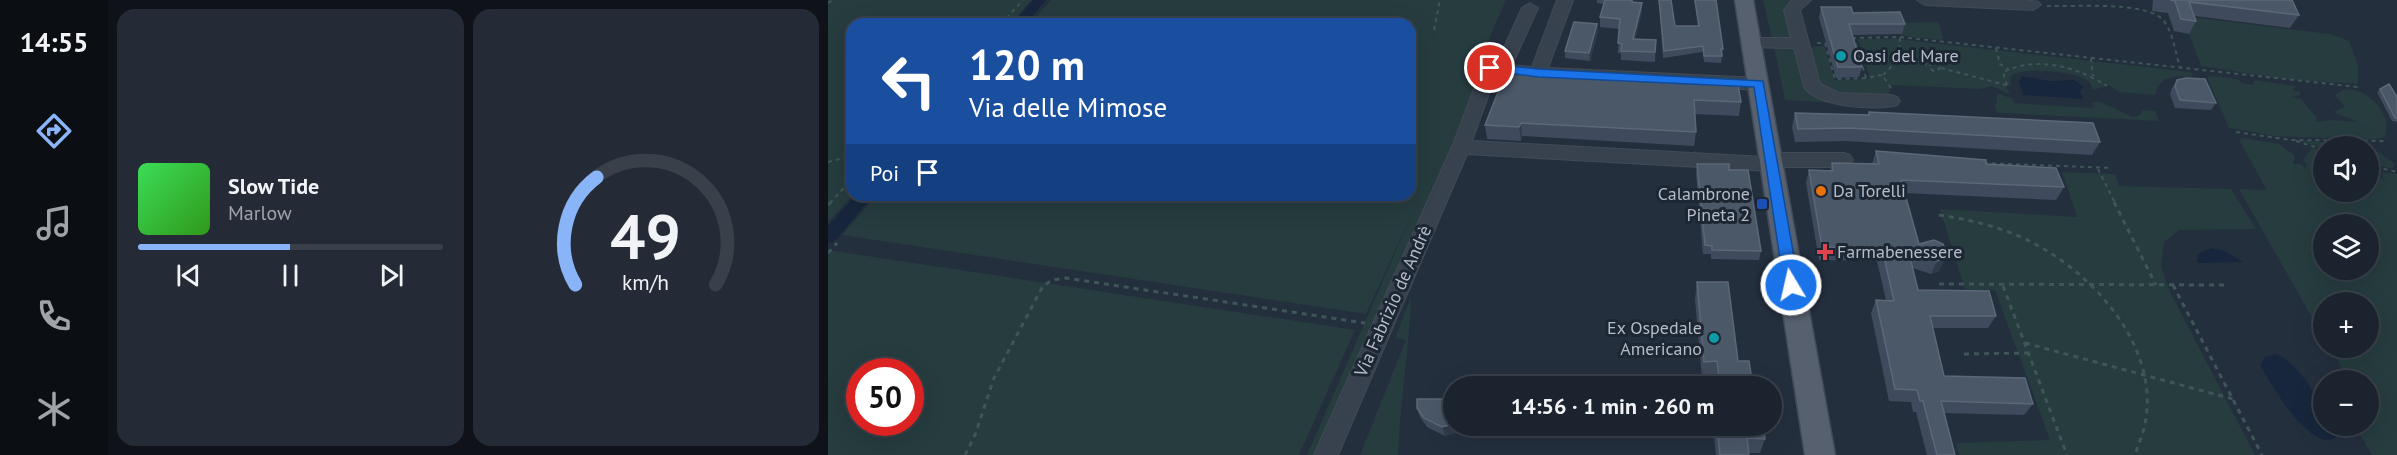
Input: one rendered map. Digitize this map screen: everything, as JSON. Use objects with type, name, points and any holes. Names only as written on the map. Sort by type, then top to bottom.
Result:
[{"type":"main road","points":[[1744,0],[1820,455]]},
{"type":"street","points":[[1538,73],[1565,0]]},
{"type":"street","points":[[1803,0],[1793,6],[1792,10],[1808,80],[1816,91],[1835,98],[1891,101]]},
{"type":"street","points":[[1925,0],[2033,5]]},
{"type":"street","name":"Via Fabrizio de Andrè","points":[[1326,455],[1496,69],[1530,8]]},
{"type":"street","points":[[1752,43],[1800,43]]},
{"type":"street","points":[[1496,69],[1759,84]]},
{"type":"street","points":[[1461,147],[1771,162],[1844,160]]},
{"type":"path","points":[[828,3],[833,0]]},
{"type":"path","points":[[1006,18],[1023,0]]},
{"type":"path","points":[[1434,30],[1440,0]]},
{"type":"path","points":[[2033,5],[2139,10],[2157,15],[2163,21],[2180,67]]},
{"type":"path","points":[[1439,6],[1445,7]]},
{"type":"path","points":[[1866,78],[1854,38],[1900,37],[2358,87]]},
{"type":"path","points":[[1800,43],[1825,43],[1835,79],[1866,78],[1882,75],[1897,64],[1903,46],[1900,37]]},
{"type":"path","points":[[1996,48],[2000,64],[2008,69]]},
{"type":"path","points":[[1900,57],[1929,64],[1935,62],[1941,68]]},
{"type":"path","points":[[2091,58],[2093,76]]},
{"type":"path","points":[[1929,64],[1933,69],[1941,68],[2007,85],[2002,75],[2008,69],[2027,64],[2070,68],[2093,76],[2107,86]]},
{"type":"path","points":[[1882,75],[1891,85],[1891,101]]},
{"type":"path","points":[[2235,132],[2291,140],[2386,141]]},
{"type":"path","points":[[2291,140],[2313,147]]},
{"type":"path","points":[[828,162],[846,158]]},
{"type":"path","points":[[1973,162],[2112,168]]},
{"type":"path","points":[[2379,168],[2397,172]]},
{"type":"path","points":[[2098,169],[2156,285]]},
{"type":"path","points":[[828,205],[846,186]]},
{"type":"path","points":[[1939,215],[1978,221],[2037,245],[2065,263],[2111,307],[2133,342],[2144,375],[2148,410],[2145,428],[2135,455]]},
{"type":"path","points":[[828,253],[837,243]]},
{"type":"path","points":[[965,455],[975,435],[994,378],[1043,286],[1053,280],[1066,278],[1382,325]]},
{"type":"path","points":[[1939,284],[2224,285]]},
{"type":"path","points":[[2003,285],[2067,455]]},
{"type":"path","points":[[2173,285],[2262,455]]},
{"type":"path","points":[[2025,343],[2233,399]]},
{"type":"path","points":[[1964,354],[2029,353]]},
{"type":"green space","points":[[828,0],[1032,0],[1016,18],[846,18],[847,201],[828,222]]},
{"type":"green space","points":[[1051,0],[1506,0],[1473,76],[1482,81],[1323,455],[1307,455],[1413,212],[1366,314],[842,235],[872,201],[1416,201],[1416,18],[1035,18]]},
{"type":"green space","points":[[1763,0],[1793,0],[1790,39],[1772,40]]},
{"type":"green space","points":[[2182,16],[2330,34],[2349,41],[2358,65],[2358,84],[2284,79],[2201,66]]},
{"type":"green space","points":[[1937,22],[1940,25],[1943,40],[1902,36],[1897,23]]},
{"type":"green space","points":[[1858,39],[1897,39],[2191,72],[2193,77],[2175,77],[2164,80],[2157,88],[2155,95],[2119,92],[2109,85],[2093,90],[2088,81],[2078,76],[2046,71],[2023,72],[2010,77],[2011,85],[2006,87],[2010,94],[1991,86],[1980,89],[1891,85],[1888,96],[1839,94],[1818,87],[1806,48],[1824,46],[1835,80],[1870,79]]},
{"type":"green space","points":[[1774,47],[1795,49],[1803,82],[1837,103],[1785,100]]},
{"type":"green space","points":[[2207,77],[2237,79],[2242,83],[2253,85],[2254,80],[2295,86],[2293,91],[2300,91],[2300,95],[2291,97],[2301,99],[2316,117],[2316,122],[2333,120],[2358,122],[2333,112],[2345,107],[2335,95],[2342,91],[2357,91],[2371,98],[2382,111],[2386,123],[2385,137],[2275,136],[2229,128]]},
{"type":"green space","points":[[1997,93],[2013,99],[2014,103],[2093,108],[2092,103],[2098,101],[2133,117],[2140,115],[2142,110],[2155,111],[2159,121],[1997,113],[1994,104],[1997,103]]},
{"type":"green space","points":[[2243,138],[2279,144],[2295,156],[2293,164],[2300,164],[2305,168],[2307,166],[2303,160],[2313,148],[2313,202],[2379,202],[2379,174],[2383,182],[2382,172],[2397,174],[2397,455],[2372,455],[2361,436],[2379,436],[2379,370],[2343,370],[2336,358],[2379,358],[2379,292],[2313,292],[2313,319],[2239,189],[2267,190],[2239,140]]},
{"type":"green space","points":[[2298,140],[2313,141],[2313,145]]},
{"type":"green space","points":[[2379,152],[2394,163],[2393,169],[2379,166]]},
{"type":"green space","points":[[2062,172],[2115,174],[2119,186],[2231,189],[2256,229],[2179,230],[2164,242],[2161,266],[2169,290],[2255,455],[1959,455],[1956,443],[2050,440],[1995,290],[1965,290],[1940,209],[2077,217]]},
{"type":"green space","points":[[828,250],[1355,330],[1299,455],[828,455]]},
{"type":"green space","points":[[1411,297],[1398,455],[1360,455],[1406,340],[1395,338]]},
{"type":"water","points":[[2022,76],[2049,81],[2074,80],[2084,87],[2080,91],[2083,99],[2023,95],[2019,82]]},
{"type":"water","points":[[2211,248],[2225,251],[2243,262],[2197,263],[2198,254]]},
{"type":"water","points":[[2275,354],[2284,358],[2301,374],[2313,392],[2313,434],[2292,414],[2272,386],[2260,365],[2265,357]]},
{"type":"water","points":[[2315,436],[2336,437],[2326,440]]},
{"type":"building","points":[[1605,0],[1632,0],[1632,2],[1642,3],[1633,39],[1656,40],[1655,52],[1621,51],[1622,44],[1618,43],[1620,19],[1600,17]]},
{"type":"building","points":[[1659,0],[1671,0],[1675,26],[1699,26],[1695,0],[1716,0],[1722,56],[1704,56],[1703,46],[1664,51]]},
{"type":"building","points":[[2170,0],[2292,0],[2299,15],[2189,2],[2196,21],[2181,19],[2175,1]]},
{"type":"building","points":[[1821,7],[1851,7],[1853,13],[1900,12],[1905,24],[1849,24],[1862,67],[1838,67]]},
{"type":"building","points":[[1574,22],[1597,24],[1589,53],[1565,51]]},
{"type":"building","points":[[1506,72],[1738,85],[1741,102],[1694,100],[1696,132],[1521,123],[1519,127],[1485,125]]},
{"type":"building","points":[[2205,79],[2216,103],[2180,100],[2175,86],[2177,80]]},
{"type":"building","points":[[2389,84],[2397,97],[2397,118],[2380,89]]},
{"type":"building","points":[[1869,112],[2093,123],[2100,142],[1849,128],[1798,129],[1795,113],[1869,115]]},
{"type":"building","points":[[1876,151],[1986,160],[1986,164],[2056,168],[2064,187],[1901,180],[1919,244],[1934,240],[1943,244],[1946,252],[1945,258],[1937,261],[1909,253],[1918,290],[1989,291],[1996,316],[1930,316],[1944,376],[2025,378],[2033,404],[1941,401],[1955,455],[1937,455],[1923,401],[1920,401],[1917,390],[1895,389],[1876,300],[1894,301],[1882,248],[1822,247],[1809,170],[1833,171],[1832,163],[1879,164]]},
{"type":"building","points":[[1697,164],[1729,164],[1729,170],[1748,170],[1761,251],[1712,250],[1712,246],[1705,245]]},
{"type":"building","name":"Ex Ospedale Americano","points":[[1697,282],[1728,282],[1738,361],[1749,361],[1751,376],[1719,376],[1717,361],[1704,362]]},
{"type":"building","points":[[1417,399],[1443,399],[1443,427],[1424,418],[1417,408]]},
{"type":"building","points":[[1718,436],[1765,436],[1765,439],[1747,438],[1749,455],[1720,455]]},
{"type":"waterway","points":[[1024,18],[1040,0]]},
{"type":"waterway","points":[[828,237],[861,201]]},
{"type":"place","name":"Oasi del Mare","points":[[1841,56]]},
{"type":"place","name":"Da Torelli","points":[[1821,191]]},
{"type":"place","name":"Calambrone Pineta 2","points":[[1762,204]]},
{"type":"place","name":"Farmabenessere","points":[[1825,252]]},
{"type":"place","name":"Ex Ospedale Americano","points":[[1714,338]]},
{"type":"route","points":[[1490,68],[1538,73],[1759,84],[1791,285]]}]
